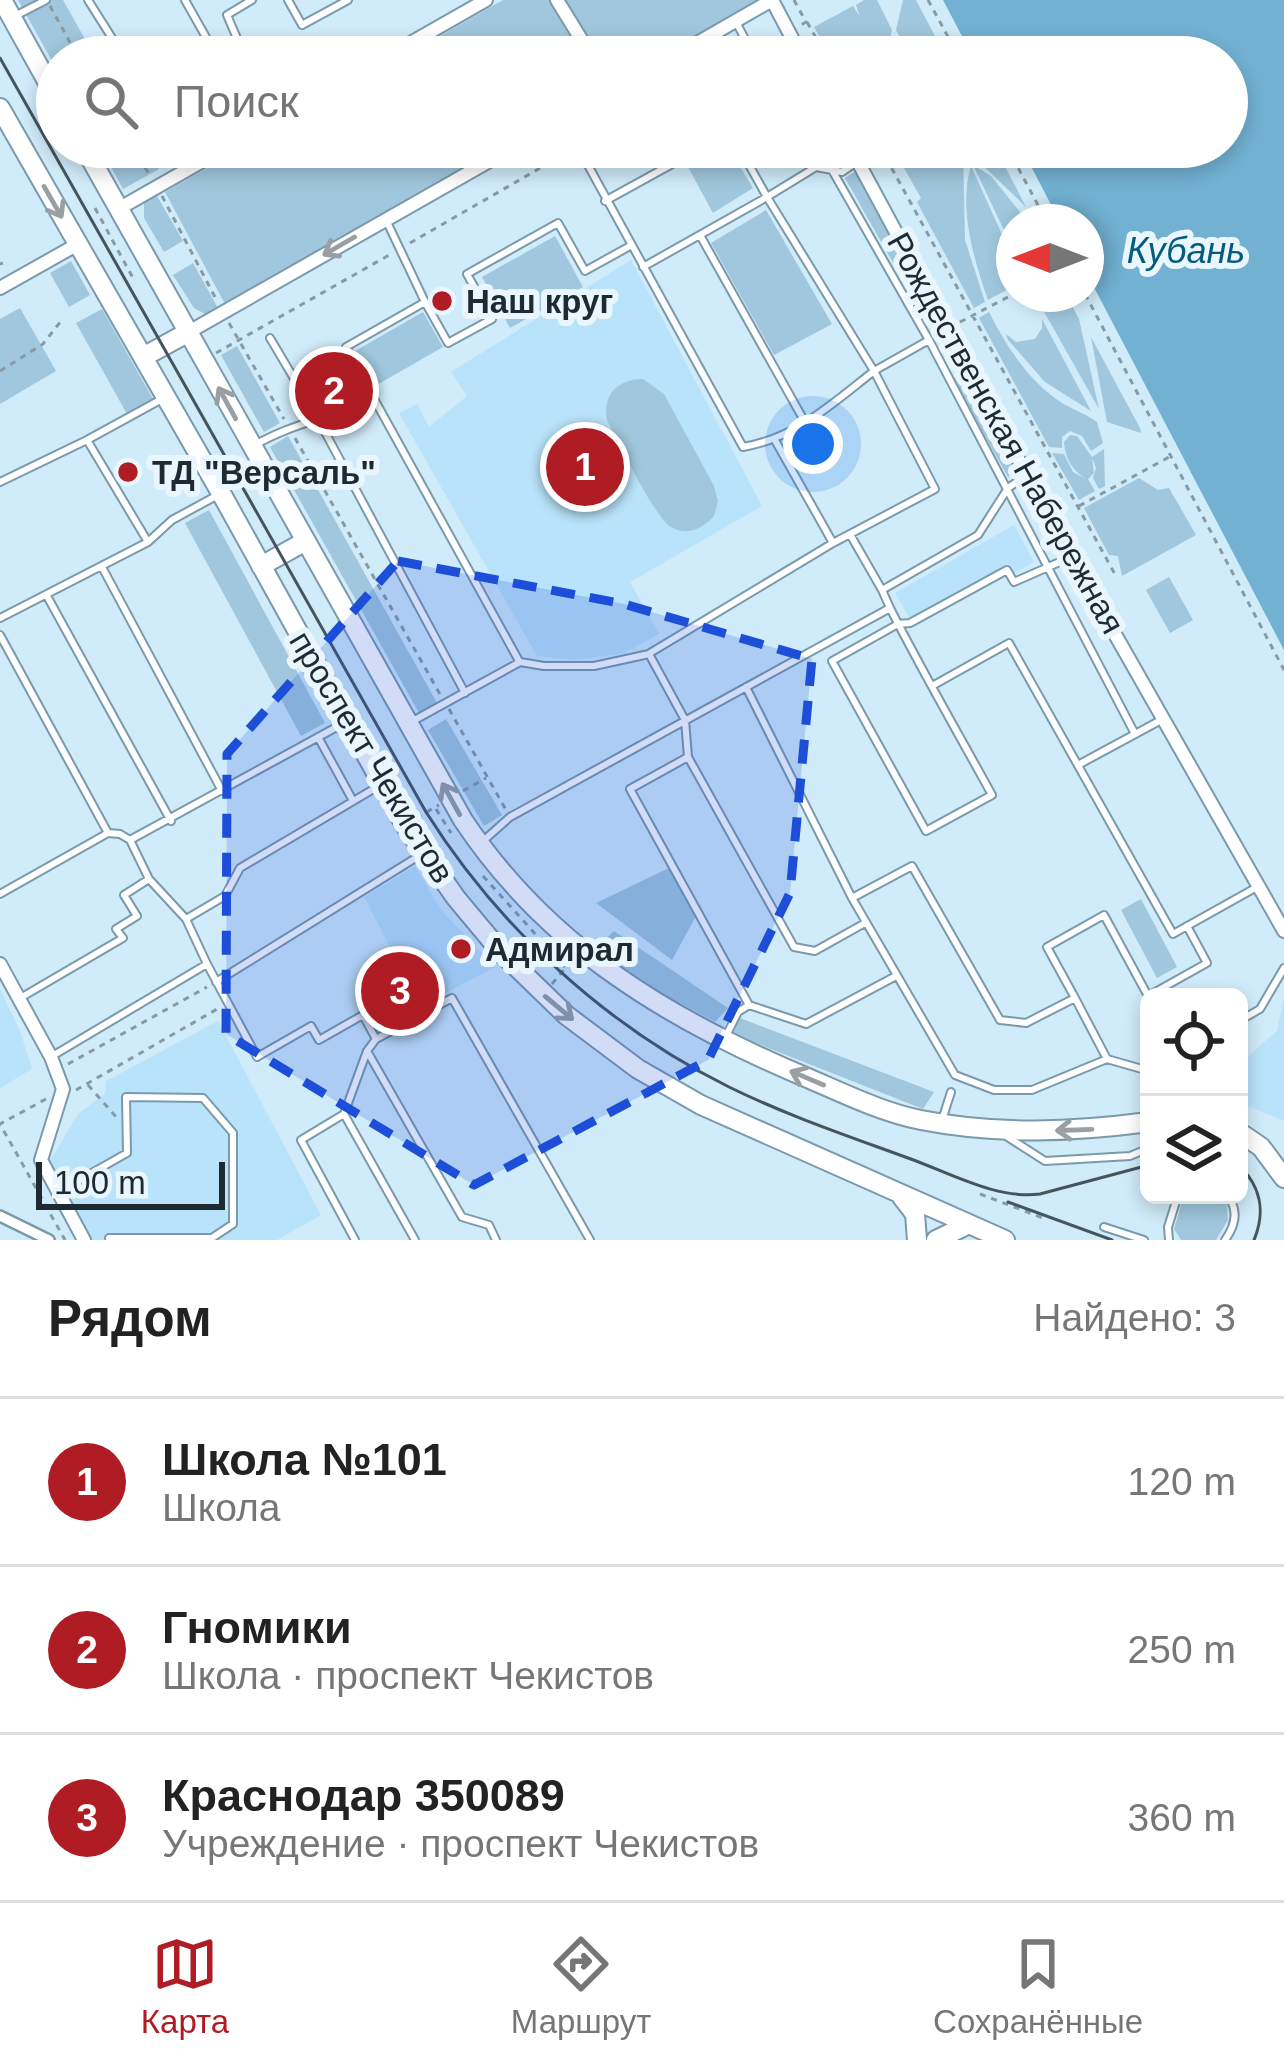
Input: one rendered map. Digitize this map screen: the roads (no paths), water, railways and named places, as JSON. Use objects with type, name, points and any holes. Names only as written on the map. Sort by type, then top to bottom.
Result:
[{"type":"main road","points":[[7,9],[36,61]]},
{"type":"main road","name":"проспект Чекистов","points":[[0,108],[381,784],[424,854],[486,934],[543,994],[638,1069],[701,1105],[996,1238]]},
{"type":"main road","name":"проспект Чекистов","points":[[96,168],[479,844],[538,910],[582,950],[659,1005],[723,1042],[916,1120],[999,1131],[1086,1130],[1140,1123]]},
{"type":"main road","points":[[142,357],[187,333]]},
{"type":"main road","points":[[260,566],[304,542]]},
{"type":"main road","points":[[1248,1138],[1261,1147],[1284,1178]]},
{"type":"main road","points":[[898,1194],[915,1214],[917,1240]]},
{"type":"main road","points":[[936,1240],[969,1224]]},
{"type":"street","points":[[557,0],[579,36]]},
{"type":"street","points":[[711,36],[772,0],[791,36]]},
{"type":"street","points":[[422,36],[482,1]]},
{"type":"street","points":[[120,208],[190,168]]},
{"type":"street","points":[[187,333],[477,168]]},
{"type":"street","name":"Рождественская Набережная","points":[[862,168],[1071,556],[1284,931]]},
{"type":"street","points":[[0,288],[78,244]]},
{"type":"street","points":[[0,964],[54,1064],[63,1094],[40,1160],[83,1240]]},
{"type":"street","points":[[0,1216],[49,1240]]},
{"type":"lane","points":[[7,9],[46,0]]},
{"type":"lane","points":[[88,0],[111,36]]},
{"type":"lane","points":[[185,0],[205,36]]},
{"type":"lane","points":[[235,36],[227,15],[252,0]]},
{"type":"lane","points":[[288,0],[302,25],[348,0]]},
{"type":"lane","points":[[736,22],[743,36]]},
{"type":"lane","points":[[587,168],[743,447],[776,442],[874,371],[929,340]]},
{"type":"lane","points":[[605,201],[666,168]]},
{"type":"lane","points":[[408,724],[520,662],[594,666],[649,654],[833,543],[935,489],[874,371],[751,168]]},
{"type":"lane","points":[[644,267],[814,168]]},
{"type":"lane","points":[[821,168],[842,172],[848,168]]},
{"type":"lane","points":[[832,170],[929,340],[1135,734]]},
{"type":"lane","points":[[386,220],[448,344],[492,319],[467,274],[558,223],[585,271],[630,246]]},
{"type":"lane","points":[[700,237],[806,424]]},
{"type":"lane","points":[[913,313],[933,299]]},
{"type":"lane","points":[[425,302],[346,347],[520,662]]},
{"type":"lane","points":[[270,338],[465,693]]},
{"type":"lane","points":[[946,375],[966,361]]},
{"type":"lane","points":[[0,482],[166,397]]},
{"type":"lane","points":[[252,447],[288,426],[332,418],[373,397]]},
{"type":"lane","points":[[87,440],[148,542]]},
{"type":"lane","points":[[776,442],[833,543]]},
{"type":"lane","points":[[882,590],[978,535],[1008,488],[1027,476]]},
{"type":"lane","points":[[0,618],[148,542],[172,520],[221,493]]},
{"type":"lane","points":[[851,534],[898,624],[992,795],[926,831],[832,661],[898,624],[910,623],[1007,570],[1014,582],[1071,556]]},
{"type":"lane","points":[[101,567],[222,791]]},
{"type":"lane","points":[[46,596],[171,820]]},
{"type":"lane","points":[[479,844],[510,817],[890,608]]},
{"type":"lane","points":[[0,635],[108,833]]},
{"type":"lane","points":[[932,686],[1009,644],[1173,934],[1259,886]]},
{"type":"lane","points":[[649,654],[685,721],[688,757],[794,947],[815,950],[866,922]]},
{"type":"lane","points":[[746,687],[852,898],[955,1075],[994,1090],[1032,1090],[1107,1059],[1140,1068]]},
{"type":"lane","points":[[1078,765],[1163,718]]},
{"type":"lane","points":[[130,840],[347,721]]},
{"type":"lane","points":[[318,737],[352,799]]},
{"type":"lane","points":[[688,757],[629,789],[749,1004],[806,1024],[896,976]]},
{"type":"lane","points":[[186,920],[225,896],[240,868],[381,784]]},
{"type":"lane","points":[[0,894],[108,833],[120,834],[130,840],[149,879],[186,920],[256,1058],[311,1026],[319,1040],[363,1015],[376,1039]]},
{"type":"lane","points":[[216,982],[424,854]]},
{"type":"lane","points":[[852,898],[912,866],[1000,1021],[1027,1023],[1075,998]]},
{"type":"lane","points":[[18,998],[122,938],[116,928],[137,916],[124,895],[149,879]]},
{"type":"lane","points":[[1107,1059],[1047,947],[1104,915],[1148,996],[1207,963],[1186,926]]},
{"type":"lane","points":[[54,1064],[207,964]]},
{"type":"lane","points":[[1248,1016],[1260,1009],[1284,968]]},
{"type":"lane","points":[[355,1240],[301,1140],[344,1114],[376,1039],[452,998],[590,1240]]},
{"type":"lane","points":[[723,1042],[738,1012],[749,1004]]},
{"type":"lane","points":[[367,1052],[462,1217],[489,1226],[496,1240]]},
{"type":"lane","points":[[941,1124],[950,1092]]},
{"type":"lane","points":[[58,1193],[128,1153],[126,1097],[203,1098],[233,1133],[233,1224],[212,1238],[109,1238]]},
{"type":"lane","points":[[344,1114],[416,1240]]},
{"type":"lane","points":[[999,1131],[1046,1161],[1140,1152]]},
{"type":"lane","points":[[1171,1239],[1168,1227],[1175,1204]]},
{"type":"lane","points":[[1226,1240],[1235,1220],[1233,1204]]},
{"type":"lane","points":[[1104,1226],[1144,1240]]},
{"type":"water","name":"Кубань","points":[[943,0],[1284,0],[1284,650],[1104,306],[1104,204],[1051,204],[1032,168],[1248,168],[1248,36],[962,36]]},
{"type":"tram line","points":[[0,58],[36,122]]},
{"type":"tram line","points":[[62,168],[426,812],[487,895],[559,970],[640,1035],[729,1087],[973,1184],[1007,1193],[1040,1194],[1140,1167]]},
{"type":"tram line","points":[[1248,1177],[1259,1200],[1254,1240]]},
{"type":"tram line","points":[[1008,1202],[1112,1240]]},
{"type":"place","name":"Наш круг","points":[[442,301]]},
{"type":"place","name":"Гномики","points":[[334,391]]},
{"type":"place","name":"Школа №101","points":[[585,467]]},
{"type":"place","name":"ТД \"Версаль\"","points":[[128,472]]},
{"type":"place","name":"Адмирал","points":[[461,949]]},
{"type":"place","name":"Краснодар 350089","points":[[400,991]]}]
